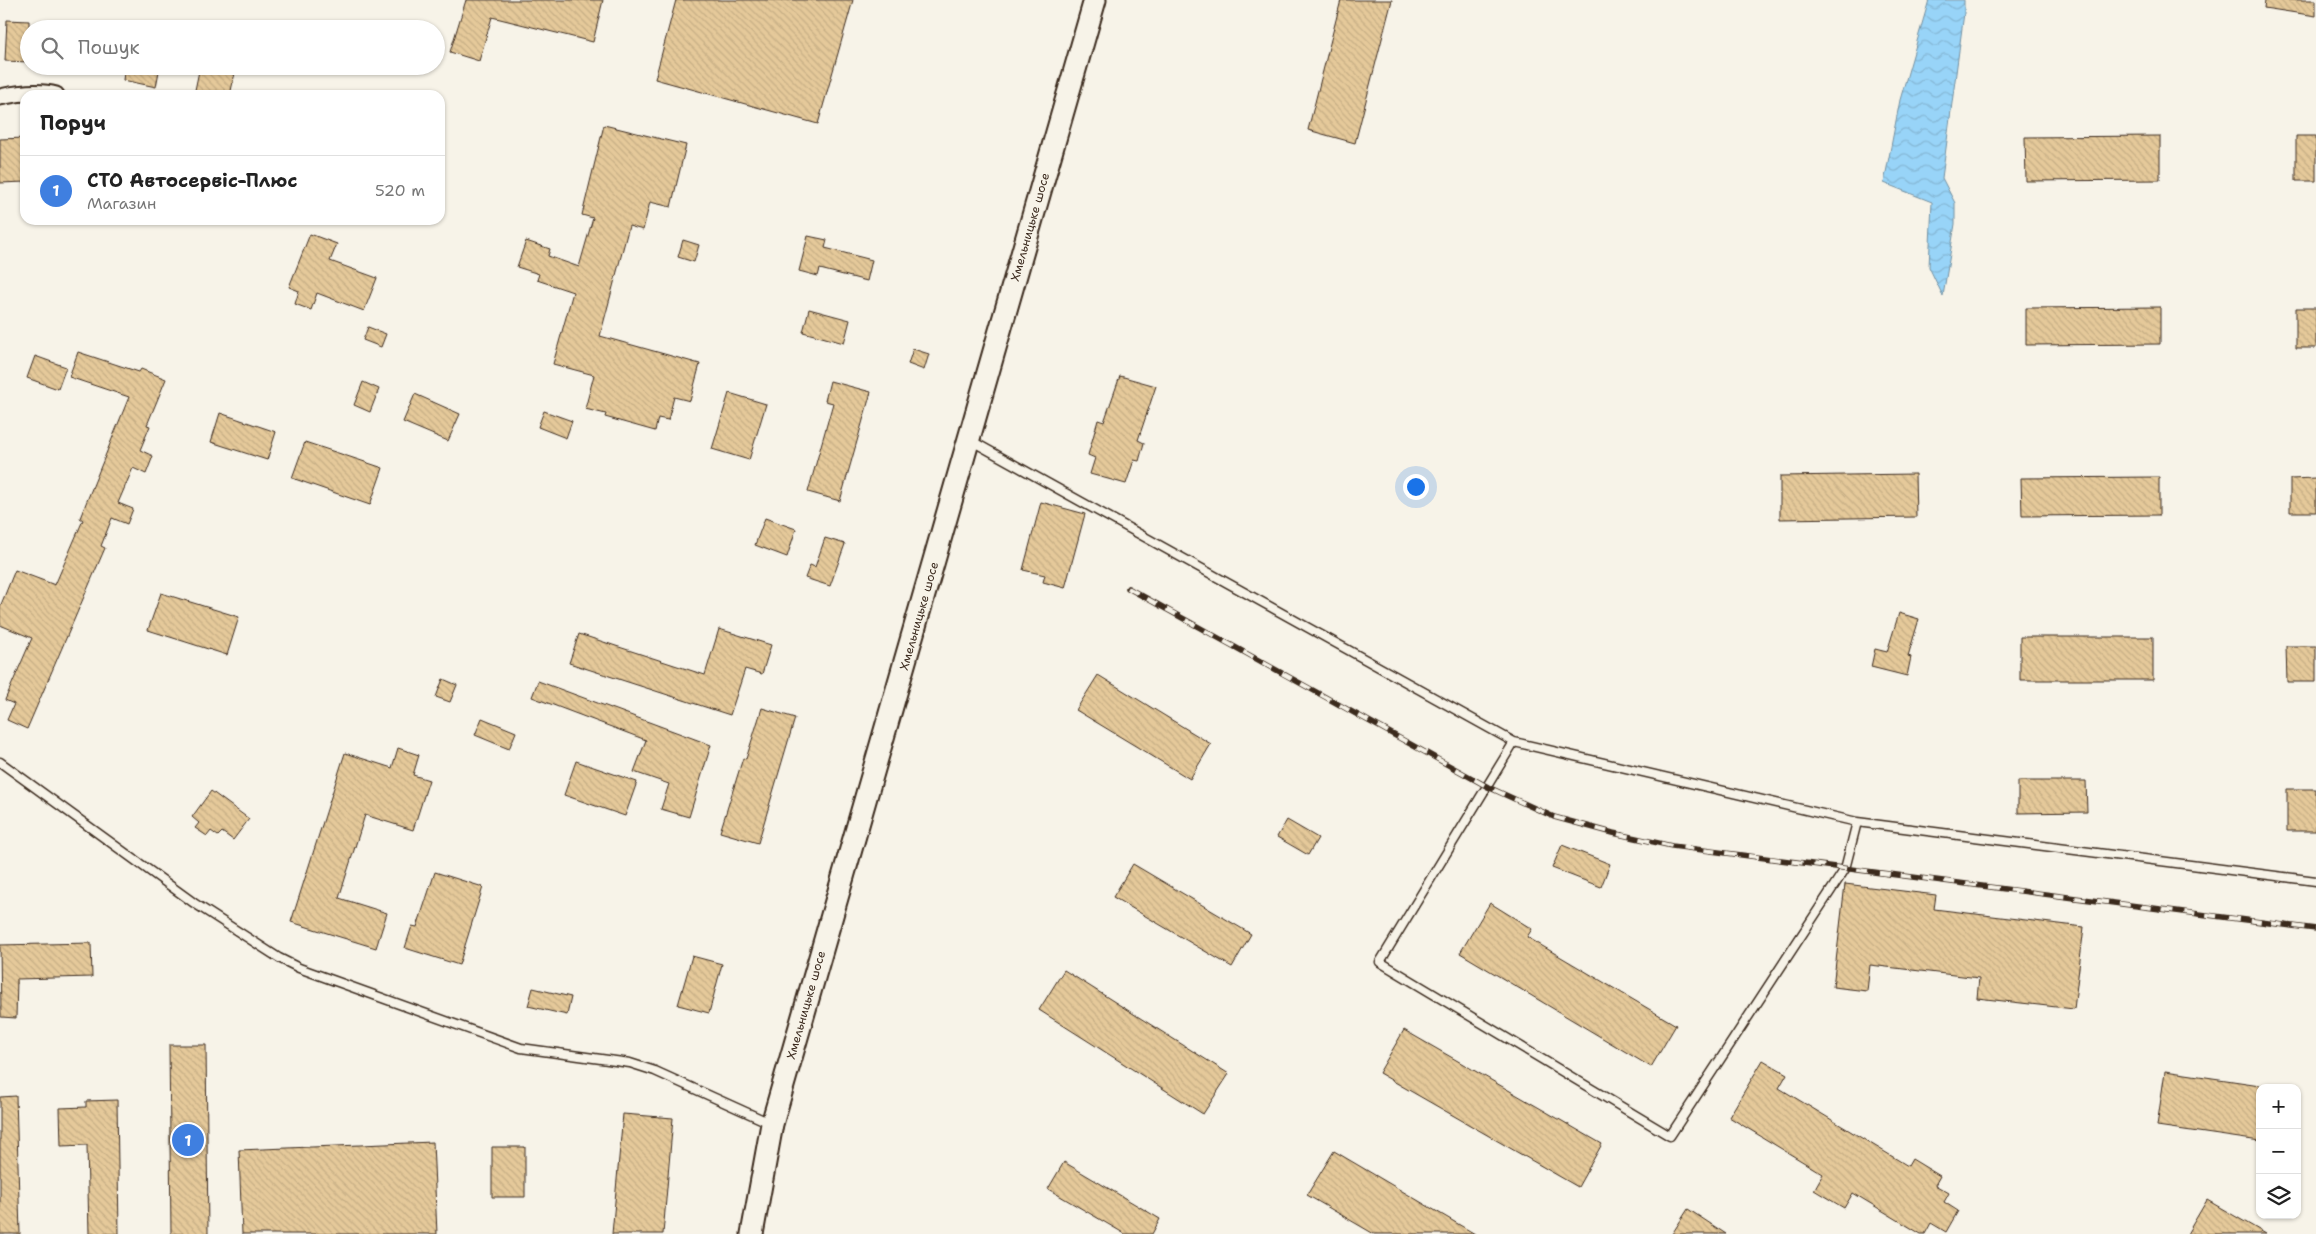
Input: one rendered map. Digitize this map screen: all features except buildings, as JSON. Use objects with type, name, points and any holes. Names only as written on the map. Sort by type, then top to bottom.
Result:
[{"type":"street","name":"Хмельницьке шосе","points":[[752,1234],[772,1124],[1095,0]]},
{"type":"street","points":[[0,97],[20,93]]},
{"type":"lane","points":[[970,440],[1514,742],[1857,822],[2316,882]]},
{"type":"lane","points":[[1514,742],[1380,962],[1670,1136],[1845,869],[1857,822]]},
{"type":"lane","points":[[0,762],[194,903],[272,954],[299,968],[521,1048],[630,1064],[655,1072],[772,1124]]},
{"type":"water","points":[[1929,0],[1964,0],[1964,13],[1942,178],[1955,203],[1955,224],[1943,296],[1929,267],[1932,202],[1884,183],[1900,100]]},
{"type":"railway","points":[[1128,588],[1488,787],[1554,817],[1672,846],[2316,929]]},
{"type":"place","name":"СТО Автосервіс-Плюс","points":[[188,1140]]}]
